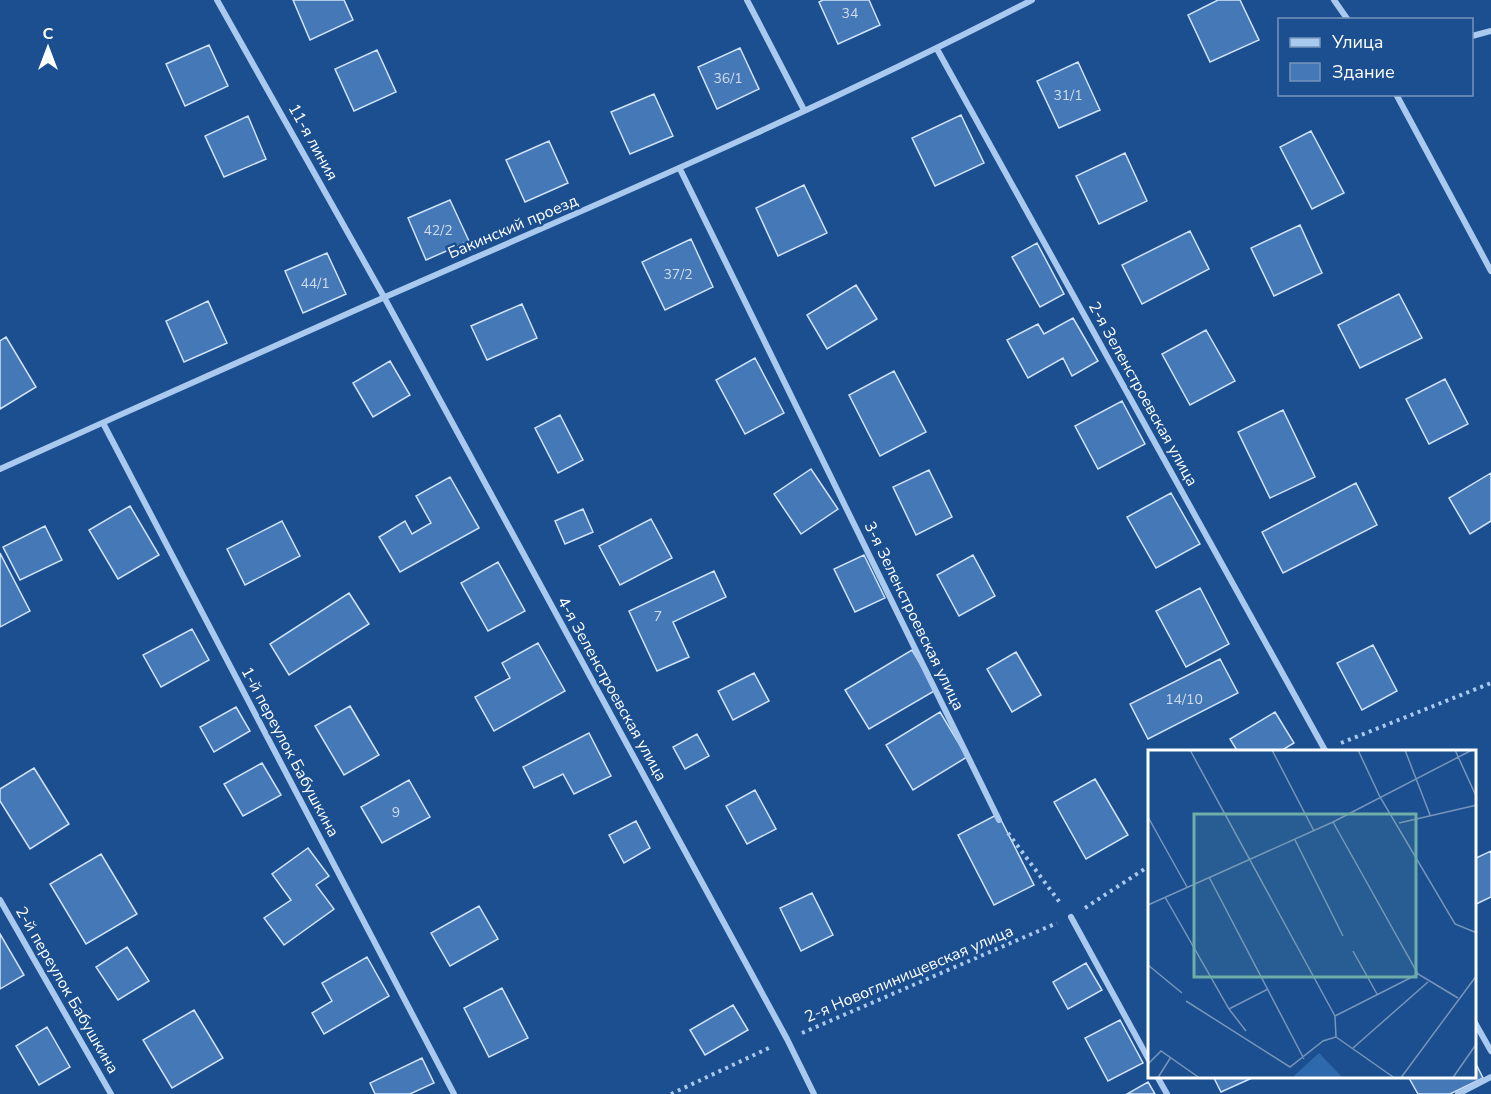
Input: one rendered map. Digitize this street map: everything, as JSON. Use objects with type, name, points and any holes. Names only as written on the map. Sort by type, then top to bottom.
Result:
[{"type":"street","name":"11-я линия","points":[[217,0],[384,297]]},
{"type":"street","points":[[747,0],[804,110]]},
{"type":"street","name":"Бакинский проезд","points":[[0,469],[384,297],[680,169],[937,49],[1032,0]]},
{"type":"street","points":[[1334,0],[1347,18]]},
{"type":"street","points":[[1473,36],[1491,31]]},
{"type":"street","name":"2-я Зеленстроевская улица","points":[[937,49],[1324,750]]},
{"type":"street","points":[[1397,96],[1491,271]]},
{"type":"street","name":"3-я Зеленстроевская улица","points":[[680,169],[999,820]]},
{"type":"street","name":"4-я Зеленстроевская улица","points":[[384,297],[787,1039],[814,1094]]},
{"type":"street","name":"1-й переулок Бабушкина","points":[[103,423],[454,1094]]},
{"type":"street","name":"2-й переулок Бабушкина","points":[[0,900],[111,1094]]},
{"type":"street","points":[[1071,917],[1148,1058]]},
{"type":"street","points":[[1476,1025],[1491,1051]]},
{"type":"street","points":[[1458,1094],[1491,1077]]},
{"type":"street","points":[[1159,1079],[1167,1094]]},
{"type":"path","points":[[1327,750],[1491,683]]},
{"type":"path","points":[[999,820],[1071,917]]},
{"type":"path","name":"2-я Новоглинищевская улица","points":[[671,1094],[787,1039],[1071,917],[1148,867]]},
{"type":"building","points":[[293,0],[344,0],[353,20],[310,40]]},
{"type":"building","points":[[823,0],[869,0],[880,25],[838,44],[819,2]]},
{"type":"building","points":[[1218,0],[1240,0],[1259,40],[1210,62],[1188,15]]},
{"type":"building","points":[[209,45],[228,86],[185,106],[166,64]]},
{"type":"building","points":[[740,48],[759,89],[717,109],[698,67]]},
{"type":"building","points":[[377,50],[396,92],[354,111],[335,69]]},
{"type":"building","points":[[1078,62],[1100,110],[1059,128],[1037,81]]},
{"type":"building","points":[[654,94],[673,136],[630,154],[611,112]]},
{"type":"building","points":[[961,115],[984,163],[935,186],[912,138]]},
{"type":"building","points":[[248,116],[266,159],[224,177],[205,136]]},
{"type":"building","points":[[1311,131],[1344,193],[1312,209],[1280,147]]},
{"type":"building","points":[[549,141],[568,183],[525,202],[506,160]]},
{"type":"building","points":[[1125,153],[1147,201],[1099,224],[1076,176]]},
{"type":"building","points":[[804,185],[827,233],[778,256],[756,208]]},
{"type":"building","points":[[450,200],[469,241],[426,260],[408,218]]},
{"type":"building","points":[[1300,225],[1322,273],[1274,296],[1251,248]]},
{"type":"building","points":[[1190,231],[1209,269],[1142,304],[1122,265]]},
{"type":"building","points":[[691,239],[713,287],[665,310],[642,262]]},
{"type":"building","points":[[1037,243],[1064,294],[1040,307],[1012,257]]},
{"type":"building","points":[[327,253],[346,294],[303,313],[285,271]]},
{"type":"building","points":[[856,285],[877,319],[827,349],[807,315]]},
{"type":"building","points":[[1399,294],[1422,338],[1360,368],[1338,325]]},
{"type":"building","points":[[208,301],[227,343],[184,362],[166,321]]},
{"type":"building","points":[[522,304],[537,338],[487,360],[471,326]]},
{"type":"building","points":[[1073,318],[1098,361],[1072,376],[1063,358],[1028,378],[1007,340],[1038,324],[1044,334]]},
{"type":"building","points":[[1206,330],[1235,381],[1190,405],[1162,354]]},
{"type":"building","points":[[6,337],[36,387],[0,409],[0,341]]},
{"type":"building","points":[[755,358],[784,413],[745,434],[716,380]]},
{"type":"building","points":[[390,361],[410,395],[373,417],[353,383]]},
{"type":"building","points":[[894,371],[926,432],[880,456],[849,395]]},
{"type":"building","points":[[1445,379],[1468,424],[1429,444],[1406,399]]},
{"type":"building","points":[[1122,401],[1145,444],[1098,469],[1075,426]]},
{"type":"building","points":[[1283,410],[1315,477],[1270,498],[1238,432]]},
{"type":"building","points":[[560,415],[583,460],[558,473],[535,428]]},
{"type":"building","points":[[811,469],[838,509],[801,534],[774,494]]},
{"type":"building","points":[[929,470],[952,517],[916,535],[893,487]]},
{"type":"building","points":[[1491,473],[1491,521],[1470,534],[1449,498]]},
{"type":"building","points":[[450,477],[479,528],[400,572],[379,537],[405,521],[412,534],[431,523],[416,496]]},
{"type":"building","points":[[1356,483],[1377,525],[1283,573],[1262,532]]},
{"type":"building","points":[[1171,493],[1200,544],[1156,568],[1127,517]]},
{"type":"building","points":[[130,506],[159,555],[118,579],[89,530]]},
{"type":"building","points":[[583,509],[593,532],[565,544],[555,521]]},
{"type":"building","points":[[651,519],[672,558],[620,585],[599,546]]},
{"type":"building","points":[[282,521],[300,556],[245,585],[227,549]]},
{"type":"building","points":[[45,526],[62,560],[20,580],[3,547]]},
{"type":"building","points":[[0,553],[30,611],[0,627]]},
{"type":"building","points":[[864,555],[885,598],[855,612],[834,569]]},
{"type":"building","points":[[973,555],[995,596],[959,616],[937,575]]},
{"type":"building","points":[[498,562],[525,611],[488,631],[461,583]]},
{"type":"building","points":[[714,571],[726,597],[673,622],[689,657],[657,671],[629,611]]},
{"type":"building","points":[[1200,588],[1229,644],[1186,667],[1156,611]]},
{"type":"building","points":[[349,593],[369,624],[289,675],[270,644]]},
{"type":"building","points":[[192,629],[209,660],[161,687],[143,655]]},
{"type":"building","points":[[538,643],[565,691],[494,731],[475,697],[510,678],[502,663]]},
{"type":"building","points":[[1373,645],[1397,691],[1362,710],[1337,663]]},
{"type":"building","points":[[912,650],[936,690],[869,729],[845,690]]},
{"type":"building","points":[[1016,652],[1041,695],[1012,712],[987,669]]},
{"type":"building","points":[[1220,659],[1238,693],[1148,739],[1130,704]]},
{"type":"building","points":[[754,673],[769,701],[733,720],[718,691]]},
{"type":"building","points":[[350,706],[379,755],[344,775],[315,726]]},
{"type":"building","points":[[236,707],[250,731],[214,752],[200,727]]},
{"type":"building","points":[[940,712],[967,757],[913,790],[886,745]]},
{"type":"building","points":[[1275,712],[1294,743],[1282,750],[1237,750],[1230,739]]},
{"type":"building","points":[[589,733],[611,776],[574,794],[563,774],[534,788],[523,767]]},
{"type":"building","points":[[697,734],[709,756],[685,769],[673,747]]},
{"type":"building","points":[[262,763],[281,795],[243,816],[224,784]]},
{"type":"building","points":[[34,768],[69,824],[30,849],[0,801],[0,789]]},
{"type":"building","points":[[1095,779],[1128,835],[1086,859],[1054,802]]},
{"type":"building","points":[[409,780],[430,817],[382,843],[361,807]]},
{"type":"building","points":[[755,790],[776,829],[747,844],[726,806]]},
{"type":"building","points":[[998,814],[1034,885],[994,905],[958,835]]},
{"type":"building","points":[[636,821],[650,848],[624,863],[609,835]]},
{"type":"building","points":[[308,848],[329,876],[316,885],[334,909],[284,945],[264,918],[291,900],[272,874]]},
{"type":"building","points":[[1491,851],[1491,897],[1476,904],[1476,858]]},
{"type":"building","points":[[101,854],[137,914],[86,944],[50,884]]},
{"type":"building","points":[[812,893],[833,935],[801,951],[780,908]]},
{"type":"building","points":[[479,906],[498,939],[450,966],[431,933]]},
{"type":"building","points":[[0,934],[24,975],[0,989]]},
{"type":"building","points":[[127,947],[149,981],[118,1000],[96,967]]},
{"type":"building","points":[[367,957],[389,996],[324,1034],[312,1013],[332,1001],[322,983]]},
{"type":"building","points":[[1086,963],[1102,990],[1068,1009],[1053,982]]},
{"type":"building","points":[[502,988],[528,1038],[489,1057],[464,1008]]},
{"type":"building","points":[[733,1005],[748,1030],[705,1055],[690,1030]]},
{"type":"building","points":[[194,1010],[223,1058],[172,1088],[143,1040]]},
{"type":"building","points":[[1120,1020],[1143,1063],[1108,1081],[1085,1038]]},
{"type":"building","points":[[47,1027],[70,1067],[39,1085],[16,1046]]},
{"type":"building","points":[[422,1058],[434,1083],[410,1094],[375,1094],[370,1083]]},
{"type":"building","points":[[1476,1064],[1483,1078],[1450,1094],[1418,1094],[1410,1079],[1476,1079]]},
{"type":"building","points":[[1214,1079],[1250,1079],[1221,1092]]},
{"type":"building","points":[[1148,1082],[1155,1094],[1127,1094]]}]
